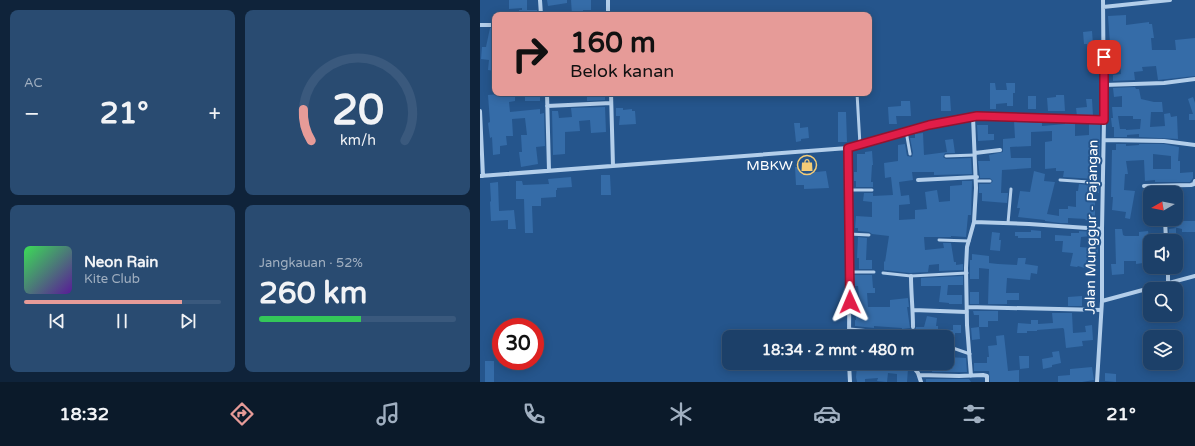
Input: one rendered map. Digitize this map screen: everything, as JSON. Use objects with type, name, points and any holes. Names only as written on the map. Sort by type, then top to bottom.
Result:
[{"type":"street","points":[[540,0],[541,12]]},
{"type":"street","points":[[608,0],[608,12]]},
{"type":"street","name":"Jalan Munggur - Pajangan","points":[[1097,382],[1100,310],[1102,301],[1104,140],[1103,0]]},
{"type":"street","points":[[1103,8],[1170,0]]},
{"type":"street","points":[[480,25],[492,25]]},
{"type":"street","points":[[1104,85],[1164,83],[1195,79]]},
{"type":"street","points":[[547,96],[548,170]]},
{"type":"street","points":[[610,96],[613,166]]},
{"type":"street","points":[[547,106],[611,103]]},
{"type":"street","points":[[480,111],[481,176],[848,148],[929,125],[973,117],[1104,120]]},
{"type":"street","points":[[971,376],[967,312],[967,247],[974,222],[977,179],[973,117]]},
{"type":"street","points":[[1104,140],[1164,141],[1195,145]]},
{"type":"street","points":[[848,148],[850,329]]},
{"type":"street","points":[[975,154],[1000,150]]},
{"type":"street","points":[[918,180],[977,179]]},
{"type":"street","points":[[1144,186],[1191,184],[1195,181]]},
{"type":"street","points":[[974,222],[1102,229]]},
{"type":"street","points":[[911,276],[913,327]]},
{"type":"street","points":[[1172,282],[1195,276]]},
{"type":"street","points":[[1102,301],[1143,290]]},
{"type":"street","points":[[967,307],[1100,310]]},
{"type":"street","points":[[913,310],[967,312]]},
{"type":"street","points":[[849,370],[850,382]]},
{"type":"street","points":[[914,370],[919,375],[921,382]]},
{"type":"street","points":[[919,375],[983,375],[987,376],[987,382]]},
{"type":"lane","points":[[857,96],[860,144]]},
{"type":"lane","points":[[906,131],[910,154]]},
{"type":"lane","points":[[946,156],[975,154]]},
{"type":"lane","points":[[977,179],[990,182]]},
{"type":"lane","points":[[1060,180],[1103,183]]},
{"type":"lane","points":[[1008,223],[1011,189]]},
{"type":"lane","points":[[849,190],[872,190]]},
{"type":"lane","points":[[849,234],[869,235]]},
{"type":"lane","points":[[939,240],[969,241]]},
{"type":"lane","points":[[850,272],[874,272]]},
{"type":"lane","points":[[883,273],[911,276],[967,273]]},
{"type":"lane","points":[[850,329],[860,330]]},
{"type":"lane","points":[[954,348],[970,354]]},
{"type":"building","points":[[509,0],[527,0],[527,10],[537,10],[537,12],[519,12],[522,8],[509,9]]},
{"type":"building","points":[[547,0],[567,0],[567,3],[548,6]]},
{"type":"building","points":[[571,0],[591,0],[591,10],[572,12]]},
{"type":"building","points":[[1126,15],[1126,25],[1149,22],[1149,24],[1152,24],[1154,38],[1151,38],[1152,50],[1176,50],[1175,40],[1195,38],[1195,76],[1158,80],[1156,66],[1142,67],[1143,71],[1134,72],[1135,80],[1113,81],[1113,75],[1121,74],[1120,60],[1114,60],[1114,43],[1110,44],[1108,16]]},
{"type":"building","points":[[490,28],[492,28],[492,71],[488,70],[489,60],[481,59],[482,47],[486,47]]},
{"type":"building","points":[[1092,31],[1093,44],[1095,44],[1096,53],[1087,54],[1087,44],[1084,44],[1083,32]]},
{"type":"building","points":[[990,83],[995,83],[996,90],[1007,90],[1006,83],[1015,83],[1013,106],[1007,106],[1007,103],[996,104],[996,109],[990,109]]},
{"type":"building","points":[[1135,87],[1136,89],[1139,89],[1141,99],[1162,102],[1163,112],[1151,112],[1150,127],[1165,126],[1164,114],[1170,113],[1171,117],[1177,116],[1178,139],[1139,137],[1139,134],[1127,135],[1127,137],[1114,137],[1114,127],[1112,127],[1111,118],[1113,118],[1112,107],[1122,107],[1122,96],[1114,97],[1113,88]],"holes":[[[1118,116],[1133,116],[1133,119],[1141,119],[1140,129],[1120,129]]]},
{"type":"building","points":[[488,95],[515,96],[515,101],[509,102],[510,112],[540,109],[540,114],[544,113],[545,146],[536,147],[538,164],[521,167],[519,152],[522,152],[521,135],[527,135],[525,118],[512,119],[513,136],[506,136],[507,145],[500,146],[500,154],[493,155],[492,137],[490,138],[488,123],[490,122]]},
{"type":"building","points":[[1056,95],[1064,95],[1065,111],[1048,111],[1047,98],[1056,97]]},
{"type":"building","points":[[525,96],[540,96],[540,101],[525,101]]},
{"type":"building","points":[[587,96],[605,96],[605,100],[587,101]]},
{"type":"building","points":[[941,96],[950,96],[951,111],[941,111]]},
{"type":"building","points":[[1028,96],[1036,96],[1036,109],[1028,109]]},
{"type":"building","points":[[1193,97],[1195,103],[1195,120],[1189,120],[1189,114],[1193,114],[1188,99]]},
{"type":"building","points":[[1086,99],[1092,99],[1093,116],[1077,116],[1076,108],[1087,107]]},
{"type":"building","points":[[901,101],[910,101],[911,116],[896,116],[897,124],[889,124],[888,107],[901,106]]},
{"type":"building","points":[[605,107],[606,132],[591,133],[590,120],[579,121],[580,131],[565,132],[565,154],[553,155],[552,111],[558,111],[559,118],[572,117],[571,108]]},
{"type":"building","points":[[616,108],[623,108],[623,110],[632,109],[632,111],[635,111],[636,124],[619,125],[620,116],[616,116]]},
{"type":"building","points":[[838,112],[846,112],[847,142],[838,142]]},
{"type":"building","points":[[1014,121],[1042,123],[1042,126],[1065,124],[1065,122],[1075,123],[1075,136],[1089,135],[1089,123],[1100,123],[1100,158],[1095,157],[1094,179],[1063,177],[1064,171],[1056,171],[1056,168],[1045,169],[1045,142],[1052,141],[1052,131],[1031,132],[1031,146],[1010,147],[1011,158],[1031,158],[1031,168],[1002,170],[1001,193],[1008,193],[1007,203],[982,201],[982,193],[979,193],[979,184],[990,184],[993,181],[990,178],[980,178],[978,161],[990,161],[989,155],[1003,152],[1003,139],[1015,138]]},
{"type":"building","points":[[794,123],[800,123],[800,128],[808,127],[809,138],[801,139],[801,141],[796,142]]},
{"type":"building","points":[[977,125],[988,125],[988,134],[994,134],[994,140],[978,141]]},
{"type":"building","points":[[923,133],[924,155],[947,152],[945,140],[953,139],[955,153],[945,153],[943,157],[946,159],[971,158],[972,174],[934,175],[934,172],[912,172],[913,180],[899,182],[901,196],[909,195],[910,204],[899,205],[899,220],[915,219],[915,210],[927,209],[925,192],[937,190],[939,202],[950,201],[950,186],[962,185],[962,181],[972,181],[971,215],[968,215],[966,237],[924,237],[925,250],[944,248],[943,243],[951,243],[954,262],[956,262],[956,265],[963,264],[963,270],[939,271],[939,264],[929,265],[928,272],[910,273],[884,270],[884,261],[885,262],[889,236],[858,231],[858,228],[855,228],[856,216],[872,217],[872,202],[863,201],[864,193],[873,193],[873,196],[893,195],[891,177],[885,178],[884,163],[898,161],[898,145],[905,144],[907,156],[912,157],[913,153],[910,138],[915,138],[915,134]]},
{"type":"building","points":[[1116,144],[1126,144],[1126,146],[1139,144],[1164,144],[1179,147],[1178,161],[1180,161],[1180,173],[1193,172],[1193,178],[1190,182],[1155,182],[1155,180],[1145,181],[1144,160],[1126,161],[1128,174],[1125,174],[1124,190],[1135,191],[1130,219],[1125,218],[1126,212],[1112,210],[1112,150],[1116,150]],"holes":[[[1153,154],[1171,156],[1171,169],[1153,169]]]},
{"type":"building","points":[[872,151],[873,165],[871,182],[873,182],[873,187],[856,187],[854,172],[857,172],[857,154],[865,154],[865,152]]},
{"type":"building","points":[[795,167],[812,167],[812,172],[826,171],[829,188],[804,189],[804,185],[796,185]]},
{"type":"building","points":[[1034,171],[1045,174],[1044,181],[1055,182],[1047,214],[1059,216],[1059,209],[1068,209],[1068,206],[1076,207],[1076,191],[1078,191],[1079,184],[1099,186],[1099,193],[1095,193],[1095,221],[1068,218],[1068,223],[1060,223],[1018,217],[1020,208],[1017,208],[1020,191],[1030,192]]},
{"type":"building","points":[[601,175],[610,175],[611,195],[601,195]]},
{"type":"building","points":[[571,177],[572,187],[557,188],[556,197],[541,198],[541,206],[532,206],[533,233],[525,233],[524,199],[516,199],[516,181],[522,181],[523,185],[549,184],[548,179]]},
{"type":"building","points":[[498,182],[499,211],[514,210],[516,229],[508,229],[508,220],[491,221],[490,183]]},
{"type":"building","points":[[1183,221],[1195,221],[1195,232],[1182,232],[1182,229],[1169,226],[1183,226]]},
{"type":"building","points":[[1176,228],[1176,234],[1169,234],[1169,229]]},
{"type":"building","points":[[1115,229],[1122,229],[1123,235],[1125,236],[1139,236],[1139,232],[1148,231],[1148,234],[1143,234],[1143,263],[1136,264],[1136,261],[1124,261],[1124,274],[1112,275],[1111,264],[1116,264]]},
{"type":"building","points":[[1031,230],[1041,231],[1041,238],[1018,238],[1018,236],[1015,236],[1015,232],[1031,232]]},
{"type":"building","points":[[1079,231],[1096,232],[1098,253],[1092,252],[1091,263],[1093,263],[1091,270],[1078,266],[1070,266],[1073,253],[1062,252],[1063,241],[1055,241],[1055,235],[1071,236],[1071,233],[1079,233]],"holes":[[[1091,236],[1092,248],[1080,247],[1081,237]]]},
{"type":"building","points":[[992,232],[1000,233],[1000,251],[990,250]]},
{"type":"building","points":[[858,237],[867,238],[866,260],[872,260],[872,269],[859,269],[859,258],[857,258]]},
{"type":"building","points":[[972,254],[989,256],[989,263],[998,264],[1017,265],[1018,258],[1026,258],[1025,264],[1038,266],[1037,274],[1031,273],[1030,280],[1007,278],[1006,293],[1019,293],[1019,300],[1007,300],[1007,304],[988,304],[989,269],[979,268],[979,279],[970,279],[970,260],[972,260]]},
{"type":"building","points":[[854,275],[872,275],[875,293],[867,293],[868,307],[890,307],[890,300],[908,298],[909,307],[907,307],[910,328],[902,329],[874,326],[874,328],[855,326],[855,310],[860,309],[858,286],[855,286]]},
{"type":"building","points":[[963,276],[963,285],[948,285],[947,295],[962,295],[962,304],[939,302],[941,286],[921,286],[921,278]]},
{"type":"building","points":[[970,292],[979,292],[979,304],[970,304]]},
{"type":"building","points":[[1082,296],[1082,306],[1068,306],[1068,297]]},
{"type":"building","points":[[973,311],[998,311],[998,321],[988,321],[988,327],[979,327],[979,315],[974,315]]},
{"type":"building","points":[[1052,313],[1072,313],[1073,333],[1086,332],[1085,326],[1092,325],[1093,340],[1082,341],[1083,346],[1066,348],[1063,328],[1017,333],[1018,323],[1031,324],[1031,320],[1038,320],[1038,324],[1053,323]]},
{"type":"building","points":[[927,316],[937,318],[936,326],[938,326],[938,329],[953,330],[915,330],[916,327],[924,327]]},
{"type":"building","points":[[953,325],[961,325],[961,333],[955,333],[955,337]]},
{"type":"building","points":[[979,327],[980,339],[972,340],[971,328]]},
{"type":"building","points":[[1004,335],[1008,371],[1019,370],[1019,382],[990,382],[989,371],[974,371],[974,363],[987,363],[987,357],[989,357],[988,346],[997,345],[996,336]]},
{"type":"building","points":[[1059,351],[1061,363],[1043,369],[1042,359],[1053,357],[1052,352]]},
{"type":"building","points":[[1019,356],[1029,356],[1029,368],[1020,369]]},
{"type":"building","points":[[954,357],[966,358],[967,372],[932,372],[932,370],[954,370]]},
{"type":"building","points":[[485,361],[492,361],[494,382],[485,382]]},
{"type":"building","points":[[1092,367],[1094,380],[1082,382],[1058,382],[1058,376],[1070,375],[1070,369]]},
{"type":"building","points":[[857,370],[908,370],[907,382],[897,382],[897,374],[888,373],[887,382],[877,381],[878,378],[865,379],[865,382],[857,382]]},
{"type":"building","points":[[1105,373],[1116,374],[1116,382],[1105,381]]},
{"type":"building","points":[[926,379],[969,379],[971,382],[926,382]]},
{"type":"place","name":"MBKW","points":[[807,165]]},
{"type":"route","points":[[850,302],[848,148],[929,125],[977,116],[1104,120],[1104,57]]}]
